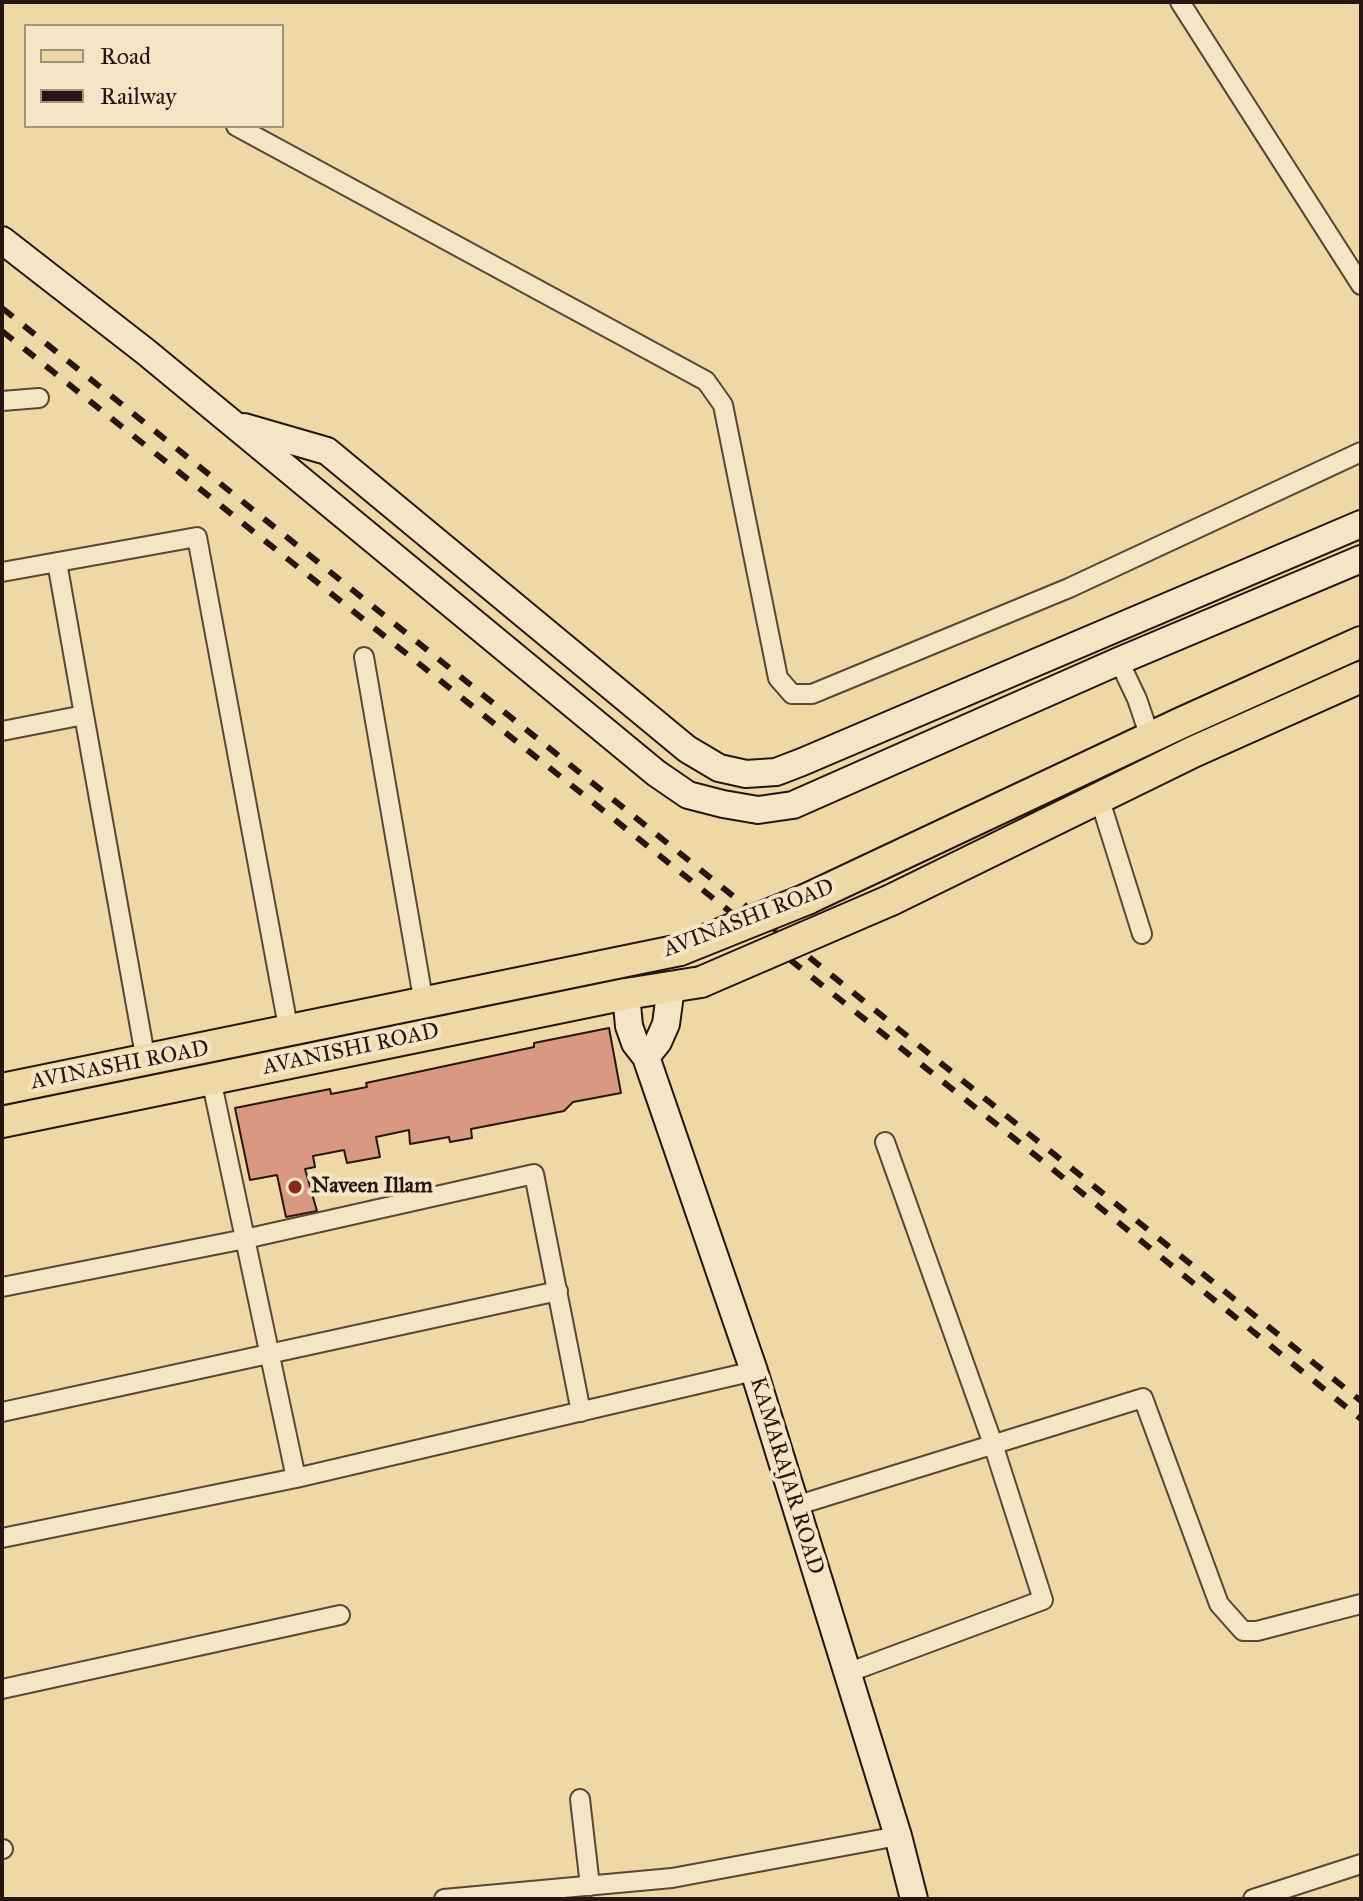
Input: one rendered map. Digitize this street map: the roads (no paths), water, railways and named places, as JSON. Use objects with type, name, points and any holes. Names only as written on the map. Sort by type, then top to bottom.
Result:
[{"type":"main road","points":[[2,240],[233,424],[656,773],[688,795],[723,804],[758,810],[793,805],[1119,661],[1361,559]]},
{"type":"main road","points":[[233,424],[327,451],[687,749],[719,768],[746,774],[776,772],[802,762],[1361,524]]},
{"type":"main road","name":"AVINASHI ROAD","points":[[2,1089],[680,950],[807,899],[1150,737],[1361,642]]},
{"type":"main road","name":"AVINASHI ROAD","points":[[701,982],[891,900],[1099,797],[1361,677]]},
{"type":"main road","name":"AVANISHI ROAD","points":[[2,1122],[626,994],[701,982]]},
{"type":"main road","points":[[646,1057],[658,1042],[666,1024],[671,987]]},
{"type":"main road","name":"KAMARAJAR ROAD","points":[[626,994],[629,1026],[635,1043],[646,1057],[754,1371],[898,1836],[914,1899]]},
{"type":"main road","points":[[270,1067],[276,1034]]},
{"type":"main road","points":[[101,1070],[107,1101]]},
{"type":"street","points":[[1180,2],[1361,285]]},
{"type":"street","points":[[240,128],[706,381],[723,405],[778,678],[792,694],[812,694],[1069,588],[1361,452]]},
{"type":"street","points":[[2,401],[39,398]]},
{"type":"street","points":[[2,572],[197,537],[276,1034]]},
{"type":"street","points":[[57,562],[146,1061]]},
{"type":"street","points":[[364,657],[424,1004]]},
{"type":"street","points":[[1119,661],[1150,737]]},
{"type":"street","points":[[2,731],[84,715]]},
{"type":"street","points":[[1099,797],[1142,934]]},
{"type":"street","points":[[211,1079],[296,1478]]},
{"type":"street","points":[[847,1673],[1043,1600],[993,1444],[885,1142]]},
{"type":"street","points":[[2,1287],[245,1239],[534,1174],[581,1412]]},
{"type":"street","points":[[2,1412],[558,1291]]},
{"type":"street","points":[[2,1536],[296,1478],[754,1371]]},
{"type":"street","points":[[795,1506],[1143,1398],[1219,1604],[1243,1631],[1257,1631],[1361,1604]]},
{"type":"street","points":[[2,1689],[340,1615]]},
{"type":"street","points":[[580,1799],[590,1886]]},
{"type":"street","points":[[444,1899],[672,1878],[898,1836]]},
{"type":"street","points":[[1253,1899],[1279,1895],[1361,1864]]},
{"type":"railway","points":[[2,308],[1361,1401]]},
{"type":"railway","points":[[2,331],[1361,1419]]},
{"type":"place","name":"Naveen Illam","points":[[295,1187]]}]
